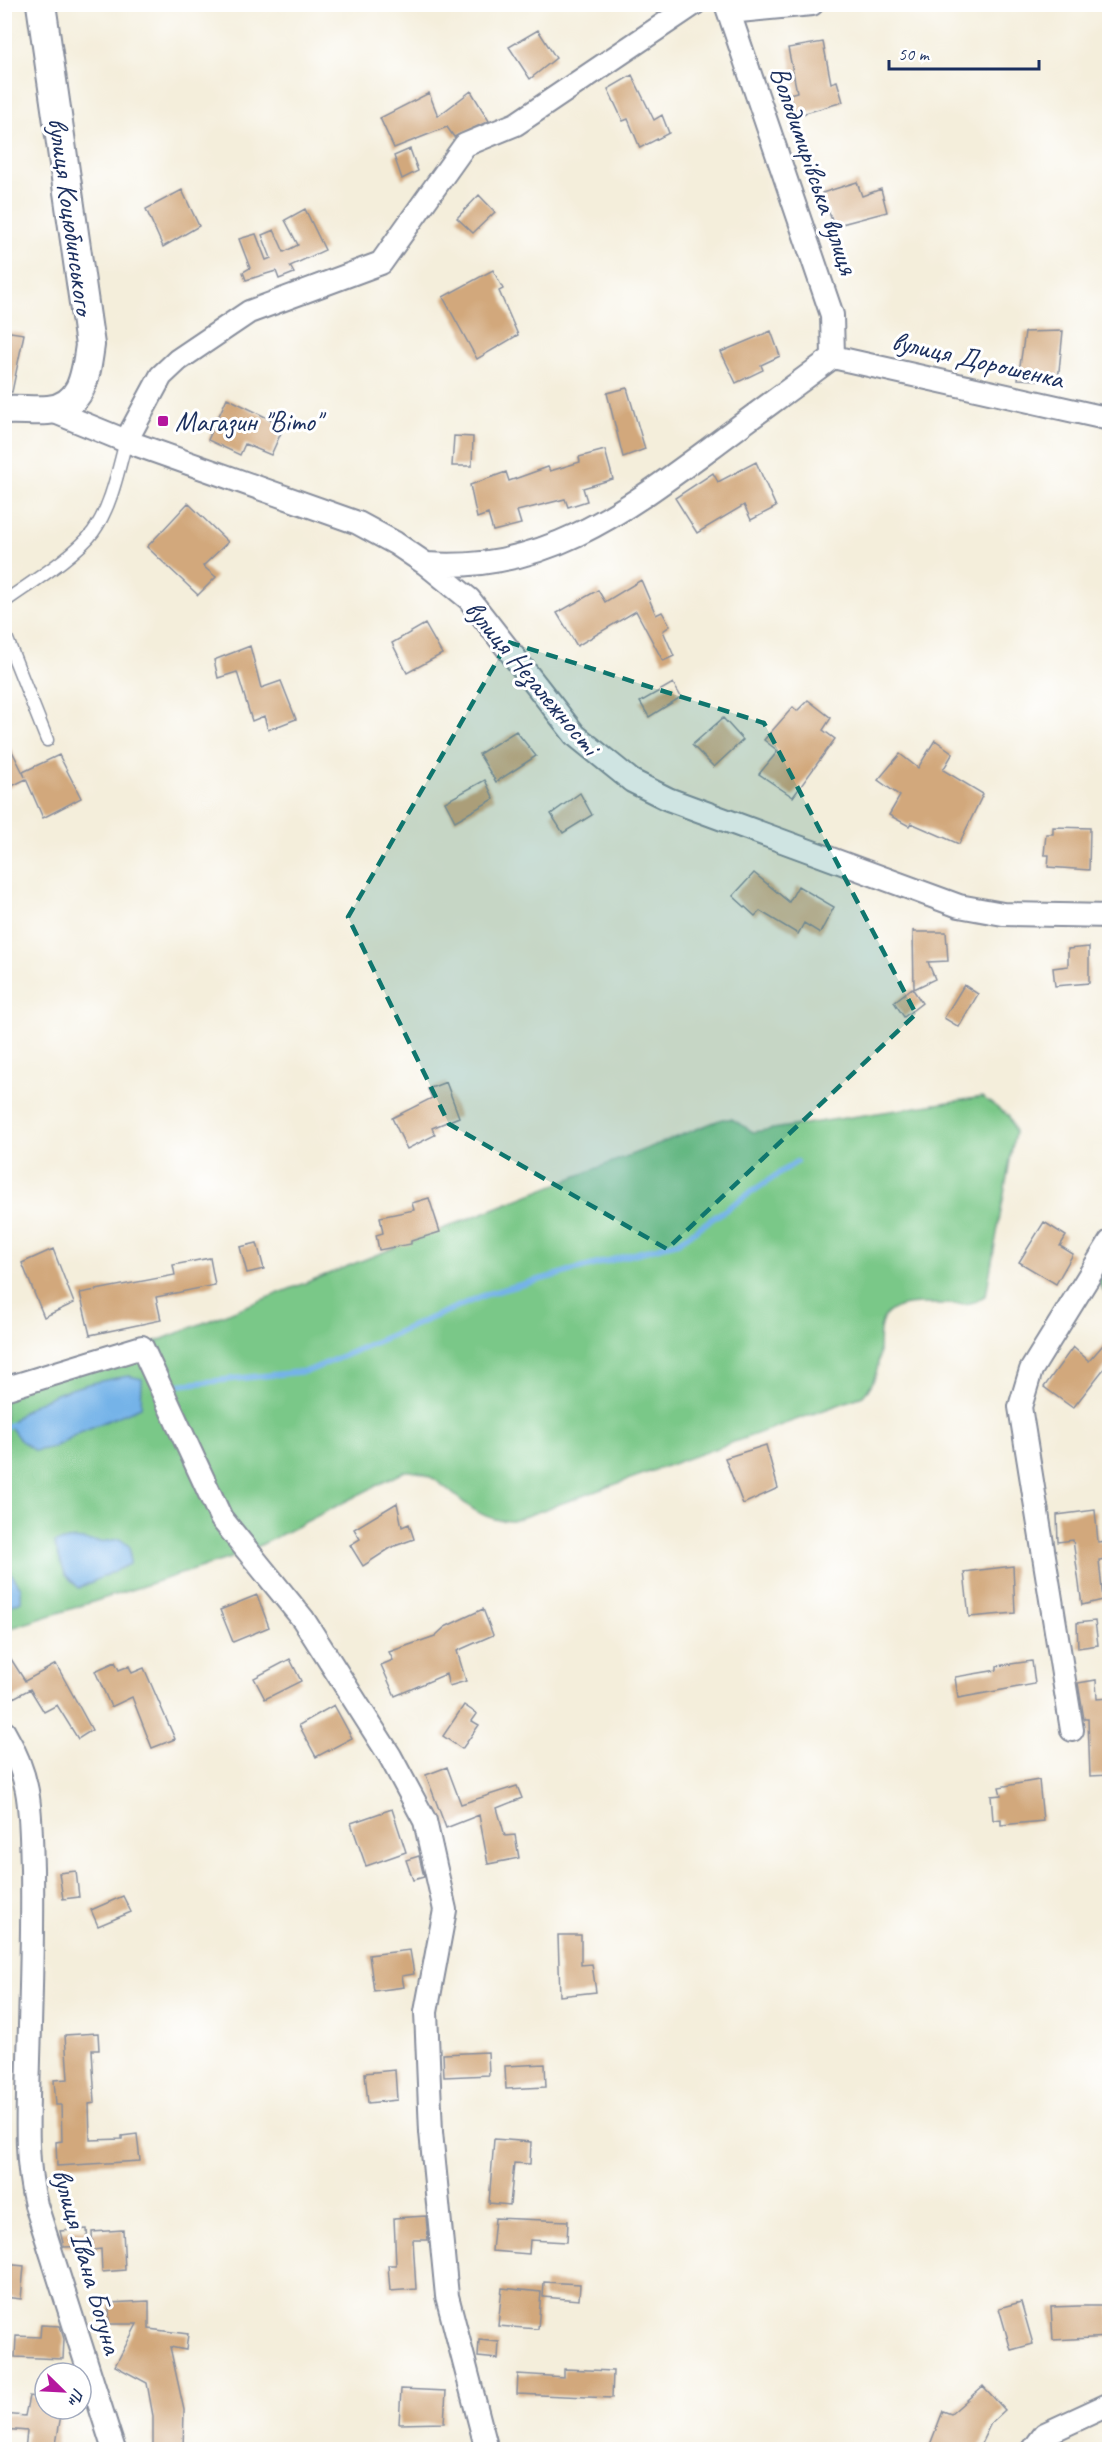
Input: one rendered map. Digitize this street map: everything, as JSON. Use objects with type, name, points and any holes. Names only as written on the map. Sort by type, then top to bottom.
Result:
[{"type":"street","name":"вулиця Коцюбинського","points":[[41,4],[90,345],[85,381],[72,401],[50,410]]},
{"type":"street","points":[[126,441],[161,376],[178,360],[249,312],[381,263],[465,145],[516,124],[694,4]]},
{"type":"street","points":[[728,8],[812,4]]},
{"type":"street","name":"Володимирівська вулиця","points":[[728,8],[832,315],[833,357]]},
{"type":"street","points":[[426,564],[461,567],[489,564],[554,546],[630,507],[833,357]]},
{"type":"street","name":"вулиця Дорошенка","points":[[833,357],[1110,419]]},
{"type":"street","name":"вулиця Незалежності","points":[[4,410],[50,410],[126,441],[358,523],[426,564],[469,598],[574,735],[632,781],[668,800],[959,906],[1003,914],[1110,916]]},
{"type":"street","points":[[1072,1730],[1020,1407],[1031,1370],[1110,1242]]},
{"type":"street","points":[[4,1389],[142,1347],[221,1518],[303,1619],[390,1756],[425,1821],[444,1910],[426,2012],[431,2133],[447,2296],[487,2450]]},
{"type":"street","name":"вулиця Івана Богуна","points":[[4,1732],[18,1755],[30,1802],[33,1919],[27,2132],[30,2171],[36,2205],[114,2450]]},
{"type":"street","points":[[1033,2450],[1045,2434],[1110,2404]]},
{"type":"lane","points":[[4,602],[65,557],[92,533],[112,490],[126,441]]},
{"type":"lane","points":[[4,632],[47,740]]},
{"type":"highlighted area","points":[[508,642],[764,723],[916,1014],[667,1249],[449,1124],[348,917]]},
{"type":"green space","points":[[982,1097],[1009,1116],[1015,1132],[986,1295],[965,1304],[916,1304],[895,1309],[887,1314],[880,1330],[876,1373],[863,1396],[512,1521],[495,1519],[480,1513],[432,1478],[419,1472],[405,1471],[243,1554],[5,1630],[5,1389],[142,1347],[722,1119],[732,1119],[753,1132]]},
{"type":"green space","points":[[1109,1263],[1109,1299],[1096,1280]]},
{"type":"water","points":[[129,1376],[142,1379],[141,1407],[80,1432],[54,1447],[35,1451],[20,1440],[9,1425],[20,1414],[48,1397],[81,1386]]},
{"type":"water","points":[[73,1539],[100,1542],[120,1539],[130,1547],[130,1564],[79,1588],[65,1574],[54,1543]]},
{"type":"water","points":[[4,1563],[21,1588],[21,1601],[5,1608]]},
{"type":"building","points":[[538,30],[556,58],[530,79],[509,47]]},
{"type":"building","points":[[823,42],[831,83],[837,81],[843,102],[795,116],[789,94],[797,92],[788,48]]},
{"type":"building","points":[[632,75],[654,120],[662,115],[669,133],[640,148],[628,119],[623,121],[608,89]]},
{"type":"building","points":[[471,91],[489,121],[454,137],[447,127],[394,148],[380,118],[429,93],[438,116]]},
{"type":"building","points":[[410,149],[418,171],[402,179],[394,156]]},
{"type":"building","points":[[857,182],[862,196],[881,189],[887,212],[834,226],[822,193]]},
{"type":"building","points":[[182,190],[199,226],[163,247],[146,209]]},
{"type":"building","points":[[479,195],[495,212],[473,233],[457,218]]},
{"type":"building","points":[[305,209],[325,250],[290,266],[294,273],[279,279],[276,271],[246,280],[243,272],[250,268],[239,239],[256,234],[266,260],[271,258],[262,235],[274,230],[284,252],[298,245],[285,220]]},
{"type":"building","points":[[493,270],[503,289],[499,291],[518,335],[477,359],[443,297]]},
{"type":"building","points":[[4,331],[24,334],[12,392],[4,392]]},
{"type":"building","points":[[771,331],[780,356],[761,365],[763,370],[736,383],[721,352]]},
{"type":"building","points":[[1063,331],[1058,381],[1018,379],[1025,332]]},
{"type":"building","points":[[627,388],[645,449],[623,457],[607,393]]},
{"type":"building","points":[[227,398],[284,426],[271,455],[245,444],[240,455],[208,440]]},
{"type":"building","points":[[454,436],[473,437],[472,466],[452,466]]},
{"type":"building","points":[[605,450],[613,479],[583,488],[587,501],[568,507],[565,499],[517,511],[521,524],[493,531],[488,514],[477,518],[470,485],[506,472],[509,481],[548,467],[550,471],[580,462],[579,457]]},
{"type":"building","points":[[756,462],[776,507],[751,520],[744,505],[697,533],[675,498],[713,473],[718,482]]},
{"type":"building","points":[[188,503],[228,542],[203,566],[216,577],[198,595],[147,547]]},
{"type":"building","points":[[641,580],[656,615],[662,612],[670,626],[663,631],[674,656],[663,661],[636,611],[577,646],[557,613],[598,590],[605,602]]},
{"type":"building","points":[[425,624],[442,654],[407,673],[392,643]]},
{"type":"building","points":[[250,646],[261,688],[281,681],[296,719],[268,730],[264,716],[252,721],[237,672],[218,678],[214,660]]},
{"type":"building","points":[[673,683],[681,697],[649,717],[640,702]]},
{"type":"building","points":[[808,700],[831,718],[823,730],[835,739],[793,797],[759,774],[778,751],[764,740],[793,707],[797,711]]},
{"type":"building","points":[[723,718],[743,740],[714,767],[692,745]]},
{"type":"building","points":[[516,731],[536,756],[496,782],[479,754]]},
{"type":"building","points":[[4,735],[25,777],[23,772],[59,755],[81,798],[43,818],[26,779],[4,790]]},
{"type":"building","points":[[935,740],[953,753],[943,770],[983,794],[959,844],[911,823],[909,826],[889,815],[900,796],[878,780],[900,754],[918,768]]},
{"type":"building","points":[[485,780],[494,799],[455,821],[445,802]]},
{"type":"building","points":[[580,793],[592,815],[563,833],[551,814]]},
{"type":"building","points":[[1053,827],[1090,828],[1089,870],[1048,867],[1049,855],[1044,855],[1046,834],[1053,834]]},
{"type":"building","points":[[754,873],[789,902],[798,886],[834,907],[820,933],[804,923],[798,934],[760,911],[755,916],[733,896]]},
{"type":"building","points":[[913,930],[914,932],[946,932],[948,961],[928,962],[935,979],[914,989]]},
{"type":"building","points":[[1089,947],[1089,983],[1055,986],[1053,968],[1068,966],[1068,949]]},
{"type":"building","points":[[964,985],[978,994],[959,1027],[944,1018]]},
{"type":"building","points":[[912,988],[922,1003],[904,1017],[894,1002]]},
{"type":"building","points":[[446,1082],[459,1117],[432,1128],[435,1135],[407,1149],[392,1118],[432,1098],[428,1089]]},
{"type":"building","points":[[429,1198],[440,1232],[411,1241],[411,1244],[379,1250],[376,1235],[383,1233],[380,1217],[414,1210],[412,1203]]},
{"type":"building","points":[[1044,1222],[1066,1236],[1060,1246],[1073,1254],[1056,1284],[1019,1262]]},
{"type":"building","points":[[257,1243],[264,1269],[247,1273],[240,1247]]},
{"type":"building","points":[[53,1249],[74,1303],[44,1317],[22,1263]]},
{"type":"building","points":[[210,1258],[215,1285],[156,1297],[161,1320],[90,1335],[80,1293],[175,1275],[173,1265]]},
{"type":"building","points":[[1110,1337],[1110,1361],[1073,1408],[1044,1387],[1073,1347],[1089,1361]]},
{"type":"building","points":[[766,1445],[778,1488],[743,1504],[725,1458]]},
{"type":"building","points":[[397,1503],[402,1527],[409,1524],[414,1539],[392,1547],[363,1566],[350,1545],[360,1539],[354,1529]]},
{"type":"building","points":[[1095,1510],[1098,1542],[1110,1541],[1110,1558],[1099,1560],[1103,1600],[1082,1605],[1073,1540],[1058,1542],[1057,1515]]},
{"type":"building","points":[[1013,1566],[1015,1613],[969,1617],[964,1572]]},
{"type":"building","points":[[257,1595],[269,1627],[233,1642],[220,1610]]},
{"type":"building","points":[[483,1609],[493,1635],[457,1651],[466,1681],[449,1686],[446,1674],[395,1696],[381,1665],[393,1660],[389,1652],[435,1636],[445,1627]]},
{"type":"building","points":[[1095,1621],[1098,1645],[1078,1648],[1077,1623]]},
{"type":"building","points":[[4,1648],[25,1681],[56,1664],[92,1730],[78,1739],[57,1705],[44,1712],[30,1689],[4,1703]]},
{"type":"building","points":[[290,1659],[301,1681],[265,1699],[254,1678]]},
{"type":"building","points":[[1032,1661],[1035,1684],[958,1698],[955,1677],[997,1670],[997,1666]]},
{"type":"building","points":[[115,1662],[119,1670],[129,1666],[132,1673],[144,1668],[175,1739],[152,1748],[132,1697],[111,1707],[95,1671]]},
{"type":"building","points":[[1096,1680],[1097,1699],[1110,1698],[1110,1775],[1090,1776],[1088,1719],[1084,1719],[1078,1683]]},
{"type":"building","points":[[334,1705],[352,1738],[316,1757],[299,1725]]},
{"type":"building","points":[[464,1705],[477,1714],[472,1721],[479,1725],[462,1749],[443,1736]]},
{"type":"building","points":[[447,1767],[461,1804],[517,1786],[522,1798],[497,1808],[505,1836],[515,1835],[519,1858],[488,1864],[479,1815],[446,1828],[426,1775]]},
{"type":"building","points":[[1039,1780],[1043,1821],[1001,1825],[1001,1819],[993,1820],[991,1796],[1001,1795],[999,1787]]},
{"type":"building","points":[[392,1809],[406,1852],[366,1866],[351,1823]]},
{"type":"building","points":[[419,1856],[424,1877],[413,1880],[406,1860]]},
{"type":"building","points":[[76,1871],[79,1897],[63,1899],[59,1873]]},
{"type":"building","points":[[123,1896],[131,1912],[98,1926],[91,1910]]},
{"type":"building","points":[[558,1935],[581,1935],[581,1965],[592,1964],[596,1992],[560,1996]]},
{"type":"building","points":[[410,1950],[414,1974],[402,1976],[404,1987],[374,1991],[369,1955]]},
{"type":"building","points":[[98,2033],[99,2050],[92,2050],[95,2103],[89,2104],[90,2140],[122,2139],[122,2136],[137,2134],[140,2161],[57,2166],[56,2142],[62,2141],[61,2105],[56,2105],[54,2080],[68,2079],[65,2035]]},
{"type":"building","points":[[488,2052],[489,2075],[444,2077],[443,2054]]},
{"type":"building","points":[[545,2064],[546,2087],[506,2089],[505,2066]]},
{"type":"building","points":[[395,2070],[397,2100],[368,2103],[365,2073]]},
{"type":"building","points":[[494,2139],[531,2142],[530,2164],[514,2163],[510,2205],[489,2203]]},
{"type":"building","points":[[426,2216],[428,2240],[413,2240],[416,2289],[390,2291],[388,2265],[396,2265],[394,2218]]},
{"type":"building","points":[[495,2218],[568,2221],[567,2242],[530,2240],[529,2254],[492,2251]]},
{"type":"building","points":[[87,2229],[88,2246],[64,2247],[60,2231]]},
{"type":"building","points":[[123,2230],[125,2270],[102,2272],[101,2249],[93,2250],[92,2232]]},
{"type":"building","points":[[4,2264],[24,2266],[21,2299],[4,2297]]},
{"type":"building","points":[[544,2282],[580,2284],[579,2300],[543,2297]]},
{"type":"building","points":[[502,2288],[541,2292],[538,2329],[498,2326]]},
{"type":"building","points":[[149,2301],[149,2329],[188,2334],[186,2350],[170,2347],[184,2410],[183,2450],[153,2450],[153,2416],[147,2383],[115,2366],[137,2324],[109,2324],[109,2303]]},
{"type":"building","points":[[1021,2302],[1033,2344],[1011,2350],[999,2308]]},
{"type":"building","points":[[1110,2306],[1110,2337],[1053,2340],[1051,2307]]},
{"type":"building","points":[[41,2325],[60,2326],[64,2339],[63,2359],[15,2357],[16,2336],[40,2337]]},
{"type":"building","points":[[479,2340],[499,2342],[498,2359],[478,2357]]},
{"type":"building","points":[[564,2369],[613,2371],[612,2398],[517,2394],[518,2374],[564,2377]]},
{"type":"building","points":[[983,2386],[1005,2410],[991,2423],[978,2450],[928,2450],[943,2411],[951,2414]]},
{"type":"building","points":[[401,2389],[446,2391],[444,2423],[399,2424]]},
{"type":"building","points":[[29,2396],[33,2397],[33,2421],[60,2421],[55,2450],[25,2450],[27,2431],[4,2429],[4,2414],[25,2416]]},
{"type":"waterway","points":[[178,1385],[308,1371],[487,1294],[678,1242],[796,1162]]},
{"type":"waterway","points":[[4,1427],[17,1423]]},
{"type":"place","name":"Магазин \"Віто\"","points":[[163,421]]}]
